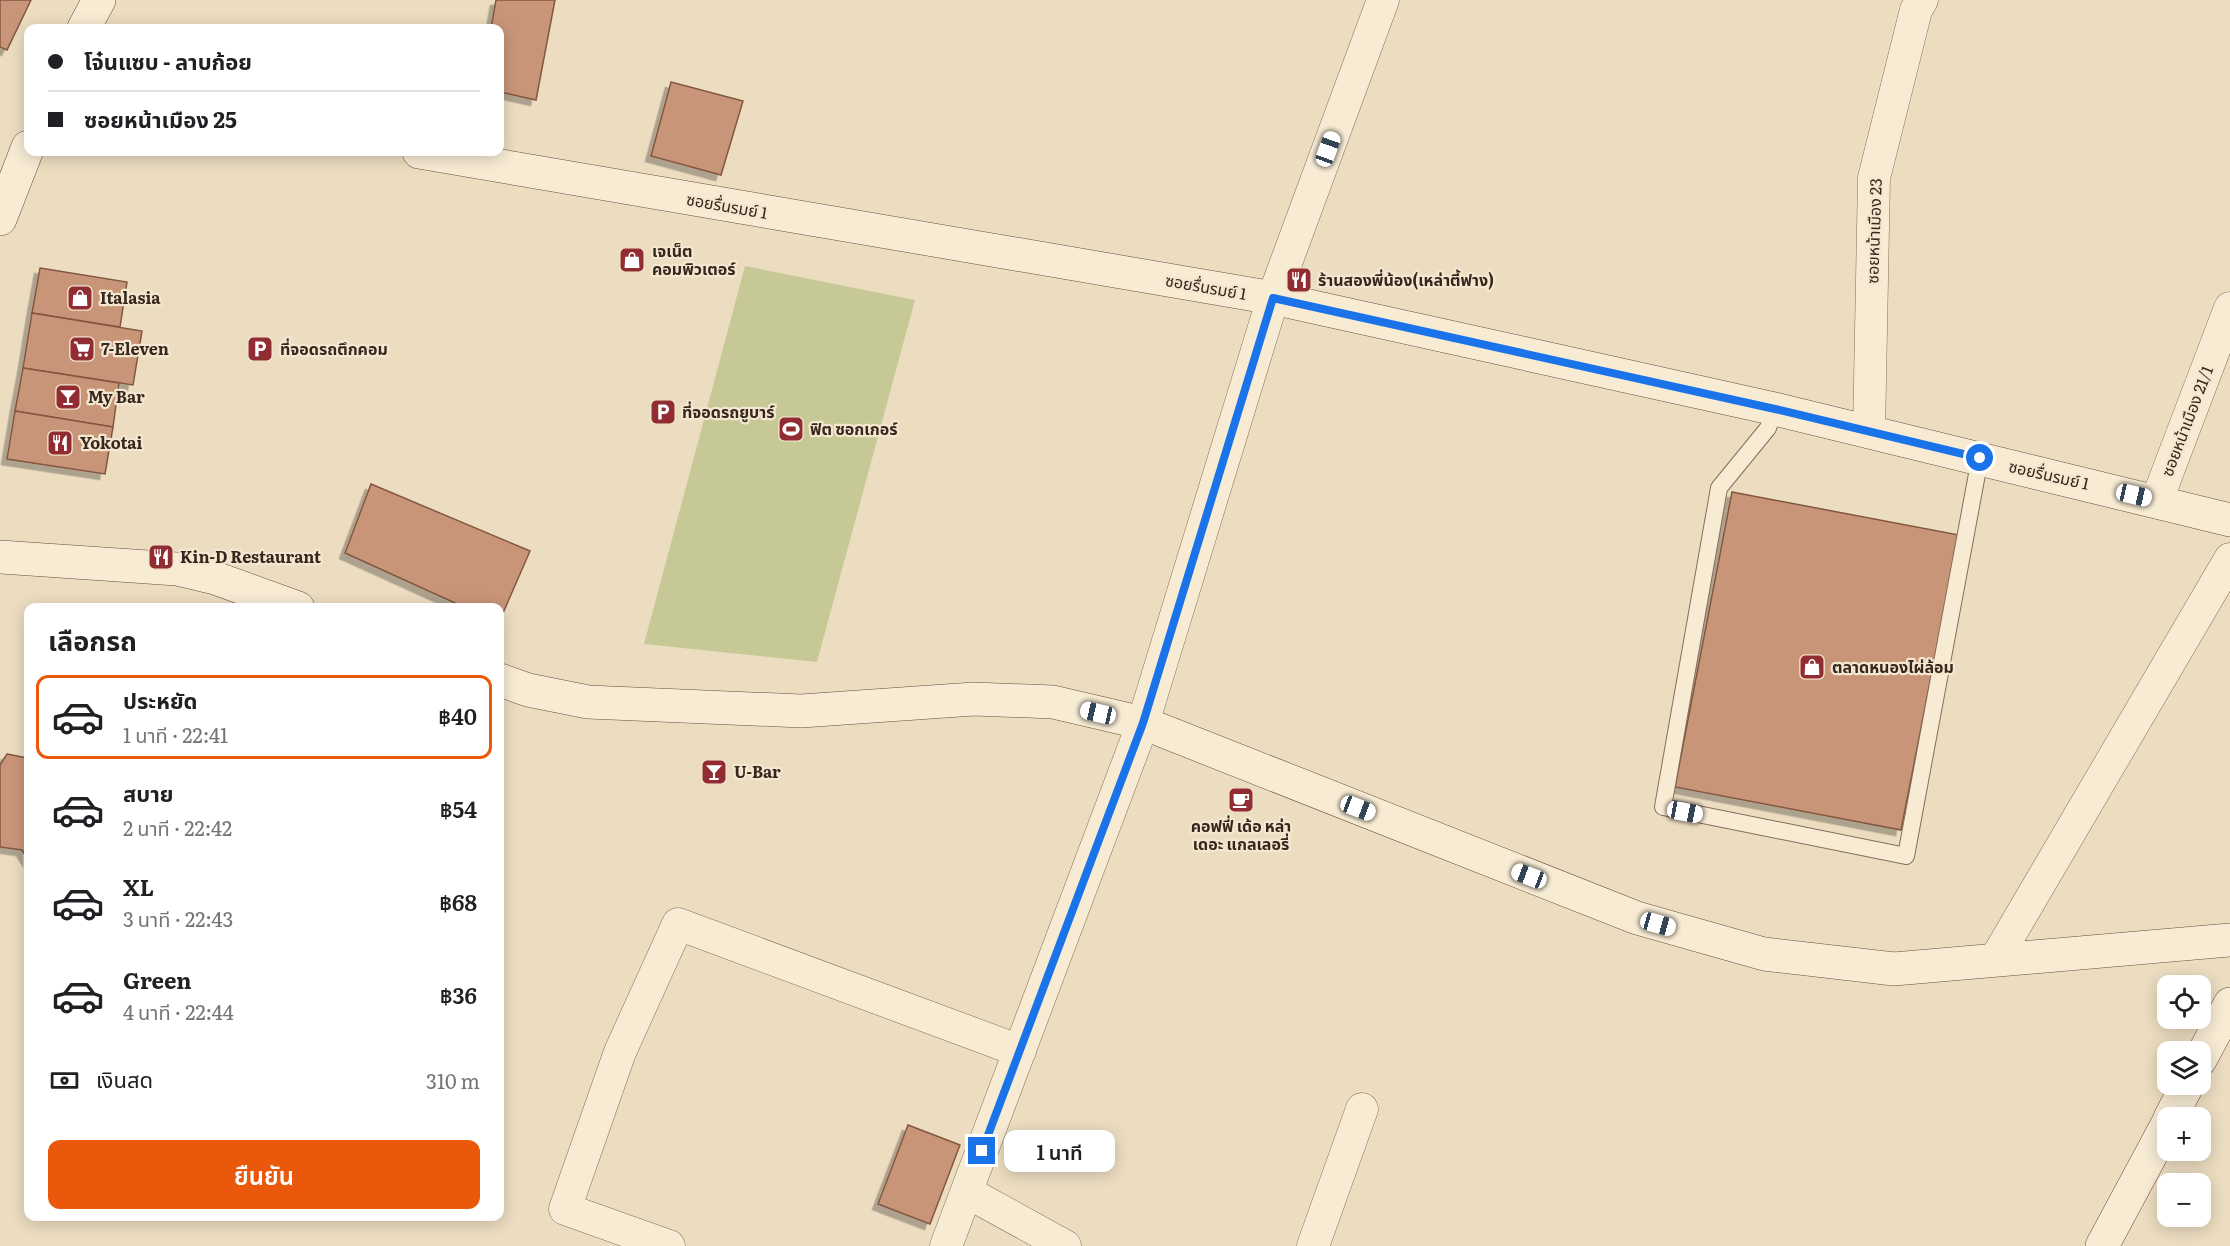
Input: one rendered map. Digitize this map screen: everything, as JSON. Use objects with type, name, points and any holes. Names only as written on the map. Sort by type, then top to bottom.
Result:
[{"type":"street","points":[[86,24],[99,0]]},
{"type":"street","points":[[946,1246],[1143,723],[1273,298],[1383,0]]},
{"type":"street","name":"ซอยหน้าเมือง 23","points":[[1869,432],[1874,178],[1916,10],[1922,0]]},
{"type":"street","points":[[0,219],[24,156]]},
{"type":"street","name":"ซอยรื่นรมย์ 1","points":[[442,156],[1273,298],[1775,409],[2157,500],[2230,520]]},
{"type":"street","name":"ซอยหน้าเมือง 21/1","points":[[2157,500],[2230,308]]},
{"type":"street","points":[[0,557],[177,569],[215,578],[284,603]]},
{"type":"street","points":[[1995,960],[2230,559]]},
{"type":"street","points":[[504,681],[528,690],[588,702],[801,711],[974,699],[1053,702],[1143,723],[1637,918],[1764,954],[1894,969],[2230,940]]},
{"type":"street","points":[[669,1246],[565,1209],[620,1052],[678,924],[1020,1051]]},
{"type":"street","points":[[2210,1041],[2230,1004]]},
{"type":"street","points":[[1313,1246],[1362,1109]]},
{"type":"street","points":[[2102,1246],[2157,1144]]},
{"type":"street","points":[[967,1192],[1065,1246]]},
{"type":"lane","points":[[1775,409],[1768,428],[1719,488],[1663,807],[1906,856],[1980,458]]},
{"type":"green space","name":"ฟิต ซอกเกอร์","points":[[745,266],[915,300],[817,662],[644,644]]},
{"type":"building","points":[[0,0],[31,0],[7,50],[0,47]]},
{"type":"building","points":[[496,0],[555,0],[536,100],[504,93],[504,24],[492,24]]},
{"type":"building","points":[[671,82],[743,101],[721,175],[651,156]]},
{"type":"building","name":"Italasia","points":[[40,268],[127,282],[120,327],[32,313]]},
{"type":"building","name":"7-Eleven","points":[[32,313],[142,331],[133,385],[23,368]]},
{"type":"building","name":"My Bar","points":[[23,368],[119,383],[113,427],[15,411]]},
{"type":"building","name":"Yokotai","points":[[15,411],[113,427],[105,474],[7,459]]},
{"type":"building","points":[[371,484],[530,551],[504,611],[504,603],[455,603],[345,553]]},
{"type":"building","points":[[1732,492],[1959,535],[1901,830],[1675,787]]},
{"type":"building","points":[[7,754],[24,757],[24,853],[22,850],[0,847],[0,765]]},
{"type":"building","points":[[908,1125],[960,1145],[930,1224],[878,1204]]},
{"type":"place","name":"เจเน็ต คอมพิวเตอร์","points":[[632,260]]},
{"type":"place","name":"ร้านสองพี่น้อง(เหล่าตี้ฟาง)","points":[[1299,280]]},
{"type":"place","name":"Italasia","points":[[80,298]]},
{"type":"place","name":"7-Eleven","points":[[82,349]]},
{"type":"place","name":"ที่จอดรถตึกคอม","points":[[260,349]]},
{"type":"place","name":"My Bar","points":[[68,397]]},
{"type":"place","name":"ที่จอดรถยูบาร์","points":[[663,412]]},
{"type":"place","name":"ฟิต ซอกเกอร์","points":[[791,429]]},
{"type":"place","name":"Yokotai","points":[[60,443]]},
{"type":"place","name":"Kin-D Restaurant","points":[[161,557]]},
{"type":"place","name":"ตลาดหนองไผ่ล้อม","points":[[1812,667]]},
{"type":"place","name":"U-Bar","points":[[714,772]]},
{"type":"place","name":"คอฟฟี่ เด้อ หล่า เดอะ แกลเลอรี่","points":[[1241,800]]},
{"type":"route","points":[[982,1151],[1143,723],[1273,298],[1775,409],[1980,458]]}]
